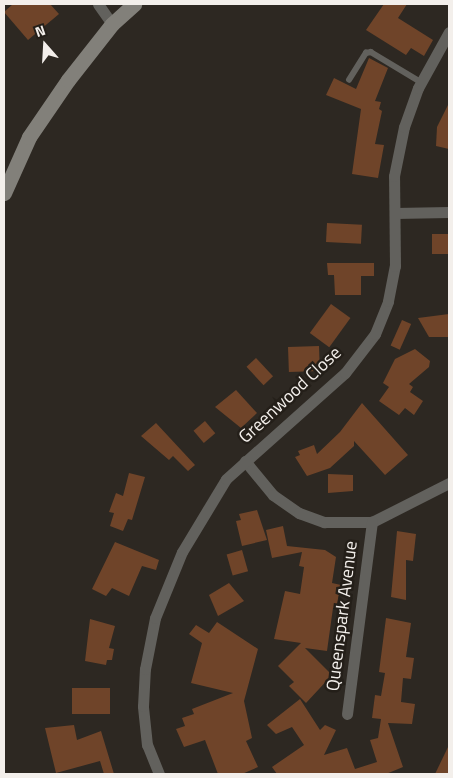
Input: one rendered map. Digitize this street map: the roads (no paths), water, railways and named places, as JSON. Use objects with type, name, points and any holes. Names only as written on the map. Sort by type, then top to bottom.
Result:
[{"type":"street","points":[[98,4],[112,24]]},
{"type":"street","points":[[4,193],[29,137],[112,24],[134,4]]},
{"type":"street","name":"Greenwood Close","points":[[159,774],[147,745],[142,706],[145,669],[155,618],[207,506],[245,461],[345,373],[375,334],[388,301],[395,266],[398,157],[421,82],[449,32]]},
{"type":"street","points":[[395,213],[449,212]]},
{"type":"street","points":[[245,461],[273,495],[299,512],[324,522],[372,522],[449,483]]},
{"type":"street","name":"Queenspark Avenue","points":[[347,714],[372,522]]},
{"type":"lane","points":[[349,80],[366,53],[371,52],[421,82]]}]
